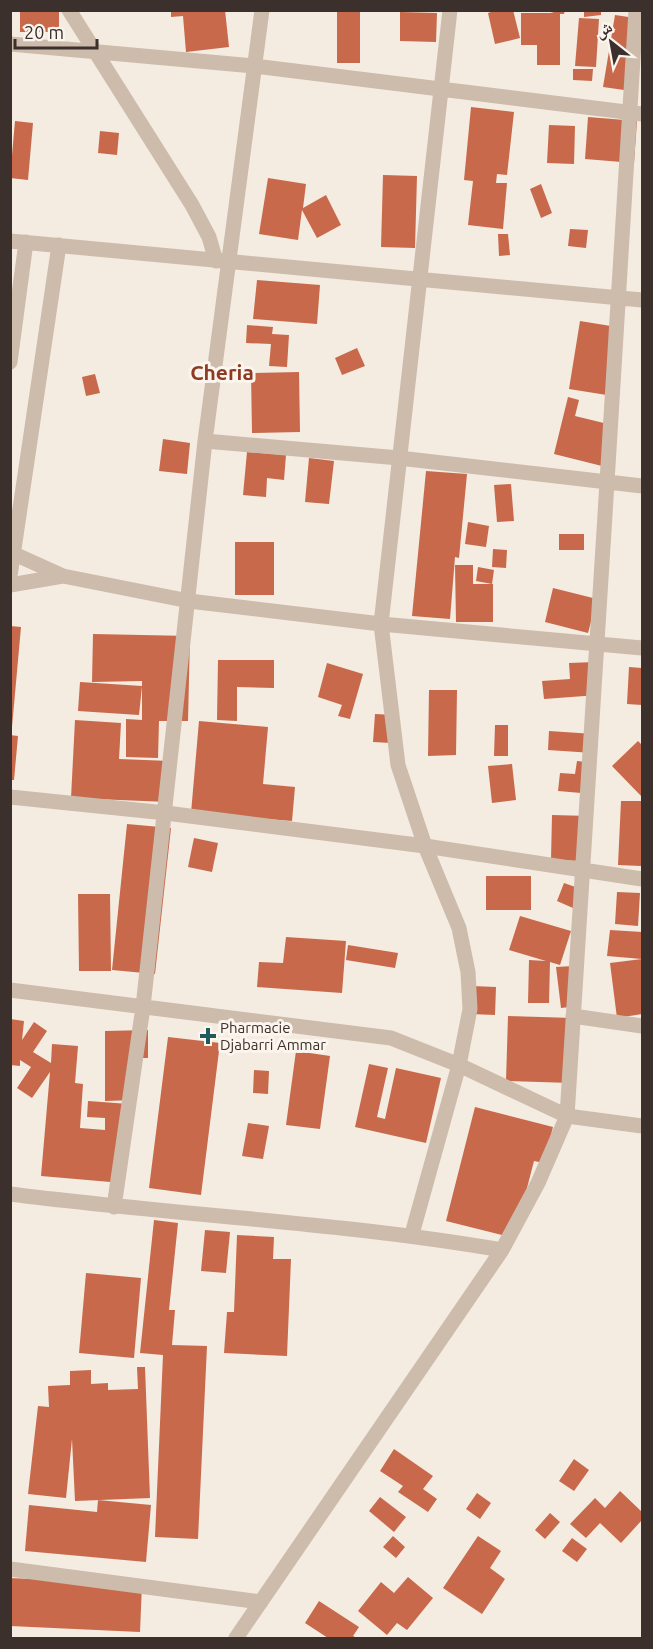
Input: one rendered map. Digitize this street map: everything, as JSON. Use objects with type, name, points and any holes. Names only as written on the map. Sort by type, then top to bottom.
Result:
[{"type":"street","points":[[69,10],[192,205],[222,261]]},
{"type":"street","points":[[114,1207],[143,1007],[166,813],[222,261],[262,10]]},
{"type":"street","points":[[411,1234],[459,1065],[470,1009],[468,972],[459,928],[425,846],[398,765],[381,624],[418,277],[450,10]]},
{"type":"street","points":[[236,1638],[502,1250],[538,1183],[567,1116],[606,481],[636,114],[636,10]]},
{"type":"street","points":[[10,44],[254,66],[636,114]]},
{"type":"street","points":[[10,241],[418,277],[642,300]]},
{"type":"street","points":[[10,362],[26,242]]},
{"type":"street","points":[[10,576],[59,245]]},
{"type":"street","points":[[205,441],[399,458],[642,486]]},
{"type":"street","points":[[13,553],[63,576],[189,601],[381,624],[642,648]]},
{"type":"street","points":[[10,585],[63,576]]},
{"type":"street","points":[[10,797],[166,813],[425,846],[642,879]]},
{"type":"street","points":[[10,990],[391,1038],[459,1065],[567,1116],[642,1126]]},
{"type":"street","points":[[573,1016],[642,1026]]},
{"type":"street","points":[[10,1194],[114,1207],[411,1234],[502,1250]]},
{"type":"street","points":[[10,1569],[261,1602]]},
{"type":"building","points":[[20,10],[59,10],[59,32],[20,32]]},
{"type":"building","points":[[171,10],[225,10],[229,47],[186,52],[183,16],[171,17]]},
{"type":"building","points":[[337,10],[360,10],[360,63],[337,63]]},
{"type":"building","points":[[497,10],[513,10],[520,38],[495,44],[488,13]]},
{"type":"building","points":[[544,10],[565,10],[564,14],[560,14],[560,65],[537,65],[537,45],[521,45],[521,13],[554,13]]},
{"type":"building","points":[[584,10],[601,10],[601,15],[584,17]]},
{"type":"building","points":[[400,12],[437,13],[436,42],[400,41]]},
{"type":"building","points":[[615,15],[642,19],[631,91],[603,87]]},
{"type":"building","points":[[579,18],[599,19],[596,67],[575,66]]},
{"type":"building","points":[[573,69],[593,69],[592,81],[573,80]]},
{"type":"building","points":[[471,107],[514,112],[507,175],[497,174],[496,183],[507,183],[503,229],[468,225],[473,181],[464,180]]},
{"type":"building","points":[[588,117],[637,121],[634,163],[585,159]]},
{"type":"building","points":[[15,121],[33,123],[28,180],[10,178]]},
{"type":"building","points":[[549,125],[575,126],[574,164],[547,163]]},
{"type":"building","points":[[100,131],[119,133],[117,155],[98,153]]},
{"type":"building","points":[[383,175],[417,176],[415,248],[381,247]]},
{"type":"building","points":[[268,178],[306,184],[303,208],[326,195],[341,225],[317,238],[302,210],[298,240],[259,234]]},
{"type":"building","points":[[541,184],[552,213],[541,218],[530,189]]},
{"type":"building","points":[[570,229],[588,230],[586,248],[568,246]]},
{"type":"building","points":[[498,234],[508,234],[510,255],[499,256]]},
{"type":"building","points":[[257,280],[320,285],[317,324],[253,319]]},
{"type":"building","points":[[580,321],[623,328],[613,396],[569,389]]},
{"type":"building","points":[[247,325],[273,327],[272,334],[289,335],[287,367],[269,366],[271,344],[246,343]]},
{"type":"building","points":[[357,348],[365,366],[342,375],[335,358]]},
{"type":"building","points":[[299,372],[300,432],[252,433],[251,373]]},
{"type":"building","points":[[95,374],[100,393],[86,396],[82,377]]},
{"type":"building","points":[[568,397],[579,400],[575,416],[612,425],[602,466],[554,454]]},
{"type":"building","points":[[163,439],[190,443],[187,474],[159,471]]},
{"type":"building","points":[[247,452],[286,455],[284,480],[267,478],[266,497],[243,495]]},
{"type":"building","points":[[309,458],[334,461],[329,504],[305,502]]},
{"type":"building","points":[[426,471],[467,474],[459,558],[455,557],[450,619],[412,616]]},
{"type":"building","points":[[511,484],[514,521],[497,522],[494,485]]},
{"type":"building","points":[[468,522],[489,526],[486,547],[465,544]]},
{"type":"building","points":[[559,534],[584,534],[584,550],[559,550]]},
{"type":"building","points":[[235,542],[274,542],[274,595],[235,595]]},
{"type":"building","points":[[493,549],[507,550],[506,568],[492,567]]},
{"type":"building","points":[[455,565],[473,565],[473,584],[493,584],[493,622],[456,622]]},
{"type":"building","points":[[478,567],[494,570],[492,584],[476,581]]},
{"type":"building","points":[[553,588],[597,599],[588,633],[545,622]]},
{"type":"building","points":[[10,626],[21,627],[12,727],[10,727]]},
{"type":"building","points":[[93,634],[190,636],[188,721],[159,721],[158,758],[126,757],[126,719],[142,720],[142,681],[92,682]]},
{"type":"building","points":[[218,660],[274,660],[274,688],[237,687],[237,721],[217,720]]},
{"type":"building","points":[[595,662],[598,695],[544,699],[542,681],[570,679],[569,663]]},
{"type":"building","points":[[327,663],[363,674],[350,719],[338,716],[342,705],[318,697]]},
{"type":"building","points":[[629,667],[642,668],[642,705],[627,704]]},
{"type":"building","points":[[80,682],[142,686],[139,715],[78,711]]},
{"type":"building","points":[[429,690],[457,690],[456,755],[428,756]]},
{"type":"building","points":[[375,714],[394,715],[391,743],[373,742]]},
{"type":"building","points":[[75,720],[121,723],[119,759],[170,761],[168,802],[71,798]]},
{"type":"building","points":[[199,721],[268,727],[263,784],[295,787],[292,821],[191,813]]},
{"type":"building","points":[[495,725],[508,725],[508,756],[494,756]]},
{"type":"building","points":[[549,731],[594,734],[593,753],[548,750]]},
{"type":"building","points":[[10,735],[18,736],[14,780],[10,780]]},
{"type":"building","points":[[638,741],[642,745],[642,797],[612,766]]},
{"type":"building","points":[[577,761],[596,763],[593,794],[558,791],[560,773],[575,774]]},
{"type":"building","points":[[512,764],[516,800],[492,803],[488,766]]},
{"type":"building","points":[[621,801],[642,801],[641,866],[618,865]]},
{"type":"building","points":[[552,815],[589,816],[587,861],[551,860]]},
{"type":"building","points":[[127,824],[171,828],[155,974],[112,970]]},
{"type":"building","points":[[194,838],[218,843],[212,872],[188,867]]},
{"type":"building","points":[[486,876],[531,876],[531,910],[486,910]]},
{"type":"building","points":[[564,883],[581,889],[573,908],[557,901]]},
{"type":"building","points":[[617,892],[640,893],[638,926],[615,924]]},
{"type":"building","points":[[78,894],[110,894],[111,971],[79,971]]},
{"type":"building","points":[[520,916],[571,931],[560,965],[550,962],[549,1003],[528,1003],[529,960],[546,961],[509,950]]},
{"type":"building","points":[[610,930],[642,932],[642,959],[607,956]]},
{"type":"building","points":[[286,937],[346,941],[342,993],[257,987],[259,962],[283,963]]},
{"type":"building","points":[[348,945],[398,953],[395,968],[346,960]]},
{"type":"building","points":[[642,959],[642,1014],[617,1018],[610,963]]},
{"type":"building","points":[[573,966],[578,1006],[561,1008],[556,967]]},
{"type":"building","points":[[472,986],[496,987],[495,1015],[471,1014]]},
{"type":"building","points":[[508,1016],[573,1018],[571,1083],[506,1081]]},
{"type":"building","points":[[10,1019],[24,1021],[22,1040],[34,1022],[47,1031],[33,1052],[51,1063],[52,1044],[78,1046],[75,1083],[83,1084],[80,1128],[105,1130],[105,1118],[87,1117],[88,1101],[129,1104],[122,1183],[41,1176],[50,1072],[32,1098],[17,1088],[31,1067],[20,1060],[20,1066],[10,1065]]},
{"type":"building","points":[[148,1030],[148,1058],[134,1058],[134,1100],[105,1101],[105,1031]]},
{"type":"building","points":[[168,1037],[220,1043],[201,1195],[149,1188]]},
{"type":"building","points":[[296,1051],[330,1056],[320,1129],[286,1125]]},
{"type":"building","points":[[369,1064],[388,1068],[377,1117],[385,1119],[396,1068],[441,1078],[426,1143],[355,1127]]},
{"type":"building","points":[[254,1070],[269,1071],[268,1094],[253,1093]]},
{"type":"building","points":[[475,1107],[553,1127],[544,1163],[534,1161],[514,1238],[446,1221]]},
{"type":"building","points":[[248,1123],[269,1126],[263,1159],[242,1156]]},
{"type":"building","points":[[154,1220],[178,1223],[169,1310],[175,1310],[172,1345],[207,1346],[198,1539],[155,1537],[163,1355],[140,1353]]},
{"type":"building","points":[[205,1230],[230,1232],[226,1273],[201,1271]]},
{"type":"building","points":[[237,1235],[274,1237],[273,1259],[291,1259],[287,1356],[224,1353],[227,1312],[234,1312]]},
{"type":"building","points":[[86,1273],[141,1278],[134,1358],[79,1353]]},
{"type":"building","points":[[137,1367],[145,1367],[150,1498],[75,1501],[72,1439],[66,1498],[28,1494],[38,1406],[49,1407],[48,1386],[70,1385],[70,1371],[91,1370],[91,1384],[108,1383],[108,1390],[138,1389]]},
{"type":"building","points":[[394,1449],[433,1476],[423,1489],[437,1499],[428,1512],[398,1492],[403,1486],[380,1471]]},
{"type":"building","points":[[574,1459],[589,1470],[574,1491],[559,1481]]},
{"type":"building","points":[[620,1491],[642,1512],[642,1520],[621,1543],[600,1523],[586,1538],[570,1524],[595,1498],[605,1508]]},
{"type":"building","points":[[477,1493],[491,1503],[480,1519],[466,1509]]},
{"type":"building","points":[[380,1497],[406,1517],[394,1532],[369,1511]]},
{"type":"building","points":[[98,1500],[151,1505],[146,1562],[25,1551],[29,1505],[97,1512]]},
{"type":"building","points":[[550,1513],[560,1522],[545,1539],[535,1530]]},
{"type":"building","points":[[393,1536],[405,1547],[396,1558],[383,1547]]},
{"type":"building","points":[[478,1536],[501,1551],[490,1568],[505,1579],[482,1614],[443,1588]]},
{"type":"building","points":[[572,1538],[587,1549],[577,1562],[562,1551]]},
{"type":"building","points":[[408,1577],[433,1598],[407,1630],[397,1623],[387,1635],[358,1611],[381,1582],[394,1593]]},
{"type":"building","points":[[10,1578],[142,1584],[140,1632],[10,1626]]},
{"type":"building","points":[[319,1601],[359,1627],[353,1636],[357,1638],[328,1638],[305,1623]]},
{"type":"place","name":"Pharmacie Djabarri Ammar","points":[[208,1036]]},
{"type":"district","name":"Cheria","points":[[222,372]]}]
